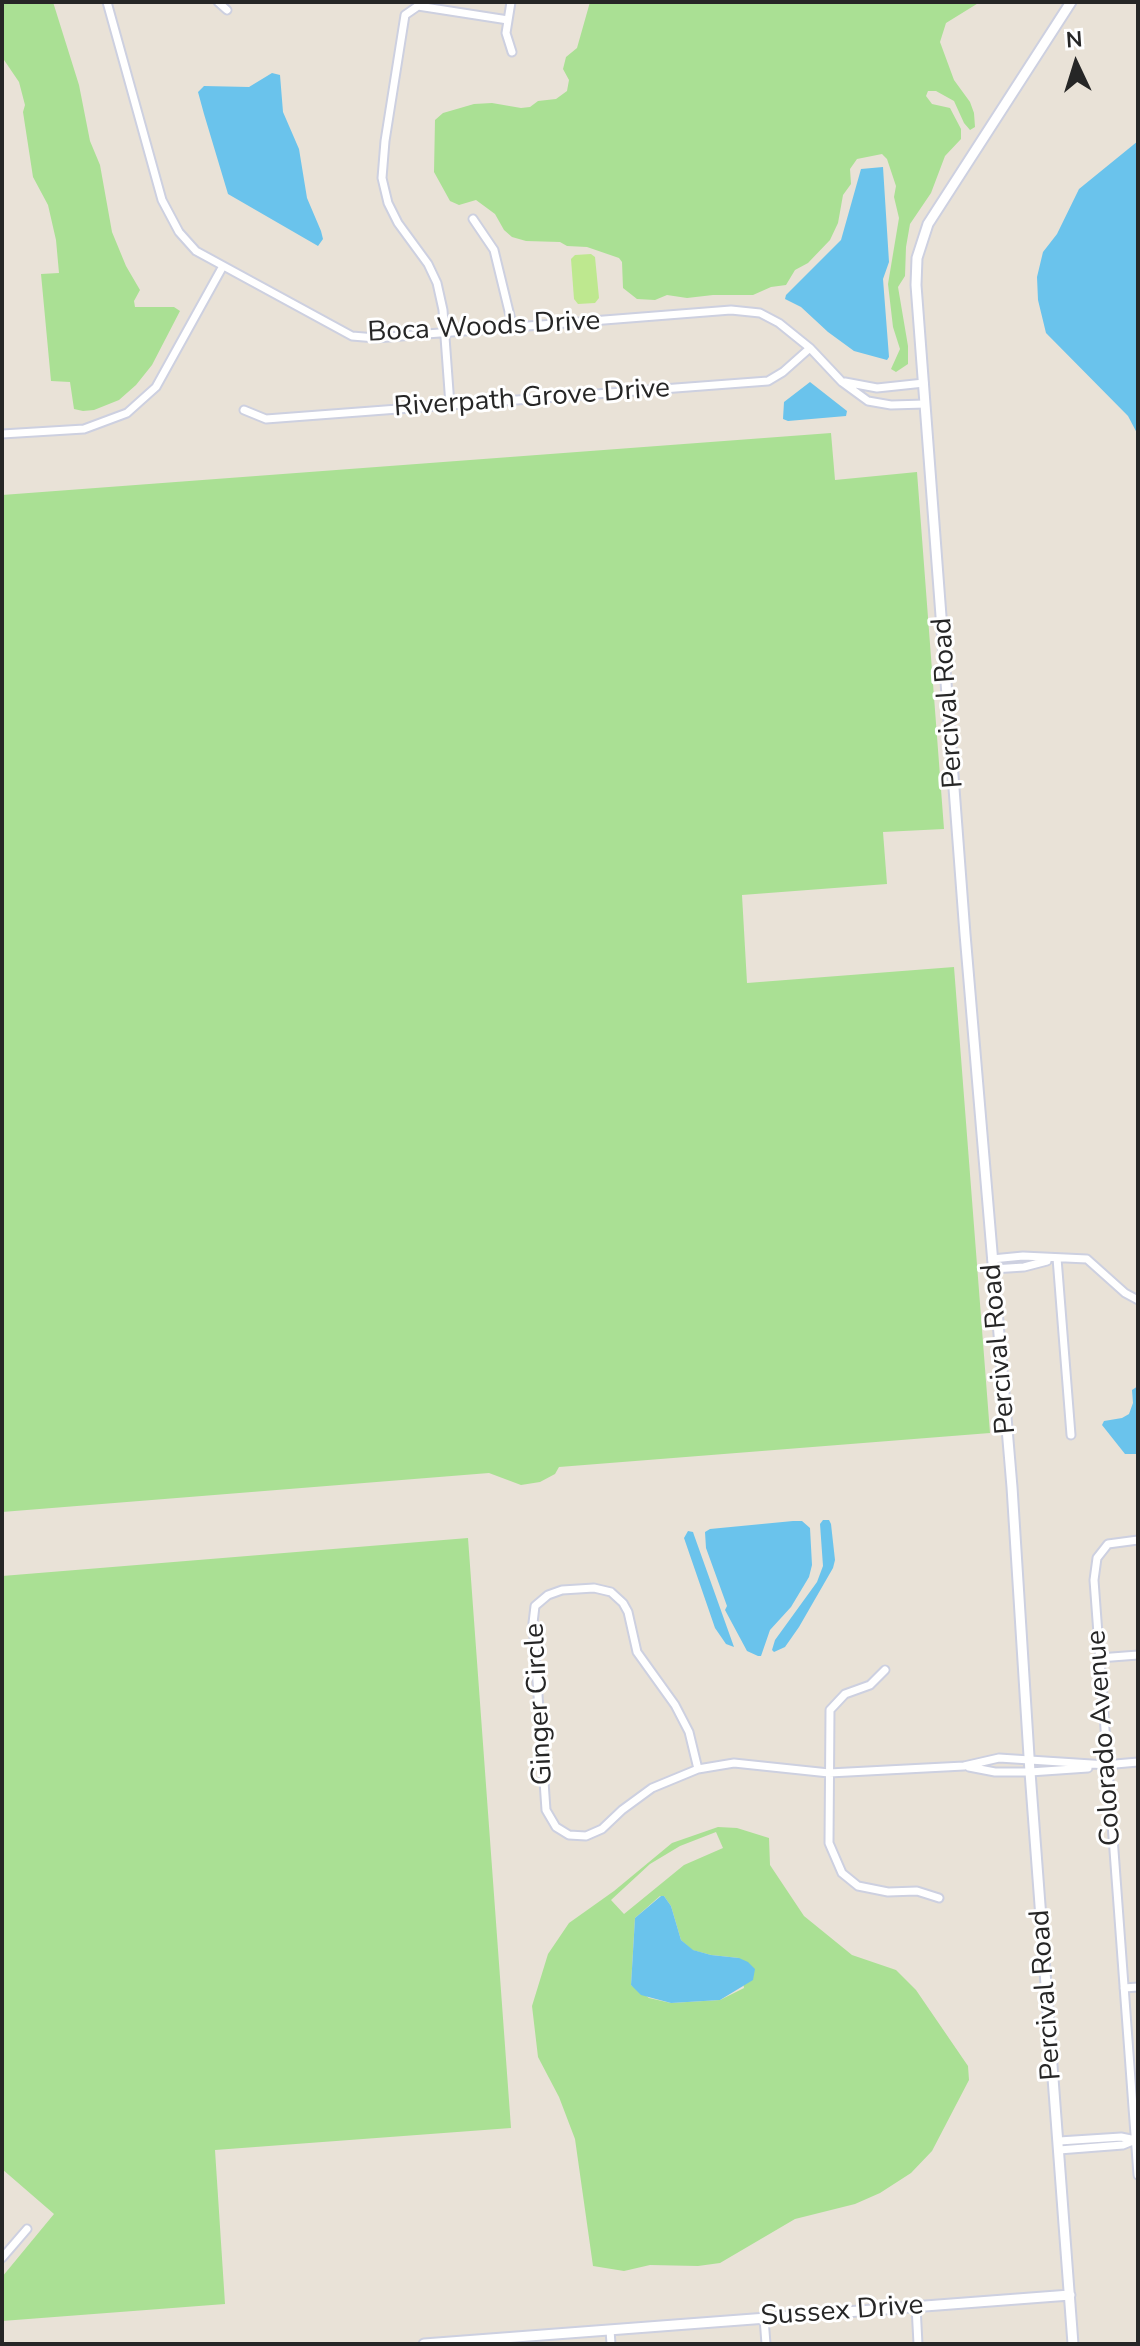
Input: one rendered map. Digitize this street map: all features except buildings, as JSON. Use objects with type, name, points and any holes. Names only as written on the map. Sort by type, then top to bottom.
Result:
[{"type":"street","name":"Boca Woods Drive","points":[[107,2],[162,200],[179,232],[196,251],[352,336],[376,338],[731,310],[760,313],[779,323],[810,348],[842,382],[868,401],[891,405],[925,404]]},
{"type":"street","points":[[218,2],[227,10]]},
{"type":"street","points":[[511,2],[506,33],[512,52]]},
{"type":"street","name":"Percival Road","points":[[1071,2],[928,224],[917,258],[925,404],[1012,1487],[1029,1760],[1073,2344]]},
{"type":"street","points":[[450,405],[437,283],[428,264],[393,213],[382,178],[385,141],[405,15],[418,6],[508,20]]},
{"type":"street","points":[[473,219],[494,250],[513,328]]},
{"type":"street","points":[[2,434],[84,429],[127,413],[156,387],[223,266]]},
{"type":"street","name":"Riverpath Grove Drive","points":[[244,410],[266,419],[768,381],[810,348]]},
{"type":"street","points":[[842,382],[877,388],[924,383]]},
{"type":"street","points":[[1015,1257],[1016,1267]]},
{"type":"street","points":[[993,1264],[1015,1257],[1087,1259],[1125,1293],[1138,1300]]},
{"type":"street","points":[[993,1264],[1016,1267],[1057,1258]]},
{"type":"street","points":[[1057,1258],[1071,1435]]},
{"type":"street","name":"Colorado Avenue","points":[[1138,1540],[1108,1544],[1097,1558],[1094,1580],[1138,2175]]},
{"type":"street","name":"Ginger Circle","points":[[594,1588],[611,1592],[623,1603],[637,1652],[675,1705],[689,1732],[698,1769],[652,1788],[602,1829],[586,1836],[569,1835],[556,1827],[546,1810],[533,1623],[535,1606],[548,1595],[562,1590],[594,1588]]},
{"type":"street","points":[[1099,1658],[1138,1655]]},
{"type":"street","points":[[885,1670],[870,1685],[845,1694],[830,1710],[829,1843],[842,1873],[858,1886],[888,1892],[917,1891],[939,1898]]},
{"type":"street","points":[[698,1769],[734,1763],[829,1773],[964,1766],[999,1758],[1107,1765]]},
{"type":"street","points":[[964,1766],[995,1772],[1030,1772],[1069,1771],[1138,1762]]},
{"type":"street","points":[[1124,1988],[1138,1987]]},
{"type":"street","points":[[1059,2146],[1123,2145],[1137,2140]]},
{"type":"street","points":[[2,2258],[27,2229]]},
{"type":"street","points":[[2,2240],[11,2248]]},
{"type":"street","name":"Sussex Drive","points":[[424,2344],[1070,2295]]},
{"type":"street","points":[[916,2306],[918,2344]]},
{"type":"street","points":[[764,2318],[766,2344]]},
{"type":"street","points":[[610,2330],[611,2344]]},
{"type":"green space","points":[[2,2],[53,2],[79,85],[90,141],[100,165],[112,232],[140,290],[134,301],[135,307],[174,307],[180,311],[152,365],[136,385],[119,400],[94,410],[74,409],[70,382],[51,381],[41,274],[59,273],[56,240],[48,205],[33,177],[23,112],[25,105],[19,82],[2,57]]},
{"type":"green space","points":[[590,2],[980,2],[946,23],[940,42],[954,80],[970,102],[975,127],[970,130],[964,123],[954,101],[936,91],[928,91],[926,96],[932,104],[950,108],[961,129],[961,139],[945,156],[931,193],[910,224],[905,276],[898,287],[908,364],[896,372],[891,369],[900,349],[893,327],[888,284],[899,218],[894,197],[896,186],[887,159],[882,154],[857,159],[850,169],[851,184],[843,195],[838,223],[830,240],[808,263],[795,270],[786,285],[771,287],[753,295],[687,298],[667,295],[655,300],[637,299],[623,288],[622,262],[619,258],[587,247],[512,237],[495,214],[476,200],[459,205],[450,201],[434,172],[435,120],[443,113],[474,104],[530,107],[538,101],[556,99],[567,91],[569,80],[563,69],[566,57],[577,48]]},
{"type":"green space","points":[[591,254],[595,257],[599,298],[595,303],[578,304],[574,299],[571,259],[575,255]]},
{"type":"green space","points":[[831,433],[835,480],[917,472],[944,829],[883,832],[887,884],[742,895],[747,983],[954,967],[990,1433],[559,1467],[555,1474],[540,1482],[521,1485],[489,1473],[2,1512],[2,495]]},
{"type":"green space","points":[[468,1538],[511,2128],[215,2150],[225,2304],[2,2321],[2,2277],[54,2214],[2,2169],[2,1576]]},
{"type":"green space","points":[[718,1827],[737,1828],[769,1838],[770,1865],[804,1916],[852,1955],[896,1970],[916,1990],[968,2066],[969,2080],[932,2151],[911,2173],[880,2193],[855,2204],[795,2219],[720,2263],[650,2265],[624,2271],[593,2266],[575,2139],[559,2097],[538,2057],[532,2006],[548,1954],[569,1923],[672,1843]],"holes":[[[716,1832],[723,1848],[684,1865],[624,1914],[611,1900],[650,1864],[680,1846]],[[660,1896],[664,1896],[671,1906],[681,1940],[692,1950],[739,1958],[744,1988],[720,2000],[671,2003],[649,1998],[631,1985],[635,1918]]]},
{"type":"water","points":[[272,73],[280,75],[283,112],[299,149],[307,198],[323,239],[318,246],[228,194],[198,92],[204,86],[249,87]]},
{"type":"water","points":[[1138,141],[1138,435],[1128,416],[1046,333],[1038,300],[1037,277],[1043,252],[1057,234],[1079,189]]},
{"type":"water","points":[[883,167],[889,262],[883,279],[887,360],[854,351],[801,307],[785,299],[841,240],[861,169]]},
{"type":"water","points":[[810,382],[847,411],[846,416],[783,419],[784,402]]},
{"type":"water","points":[[1138,1386],[1138,1454],[1125,1454],[1102,1425],[1104,1421],[1129,1414],[1133,1403],[1132,1390]]},
{"type":"water","points":[[823,1520],[829,1520],[831,1524],[833,1568],[785,1647],[774,1652],[775,1640],[817,1582],[823,1566],[820,1524]]},
{"type":"water","points":[[802,1521],[810,1528],[812,1565],[809,1577],[791,1607],[770,1630],[761,1656],[758,1656],[747,1651],[725,1610],[727,1606],[706,1548],[705,1532]]},
{"type":"water","points":[[688,1531],[693,1532],[734,1647],[726,1644],[715,1628],[684,1538]]},
{"type":"water","points":[[661,1896],[671,1906],[681,1940],[693,1950],[748,1962],[755,1969],[753,1980],[720,2000],[671,2003],[641,1995],[631,1985],[635,1918]]}]
